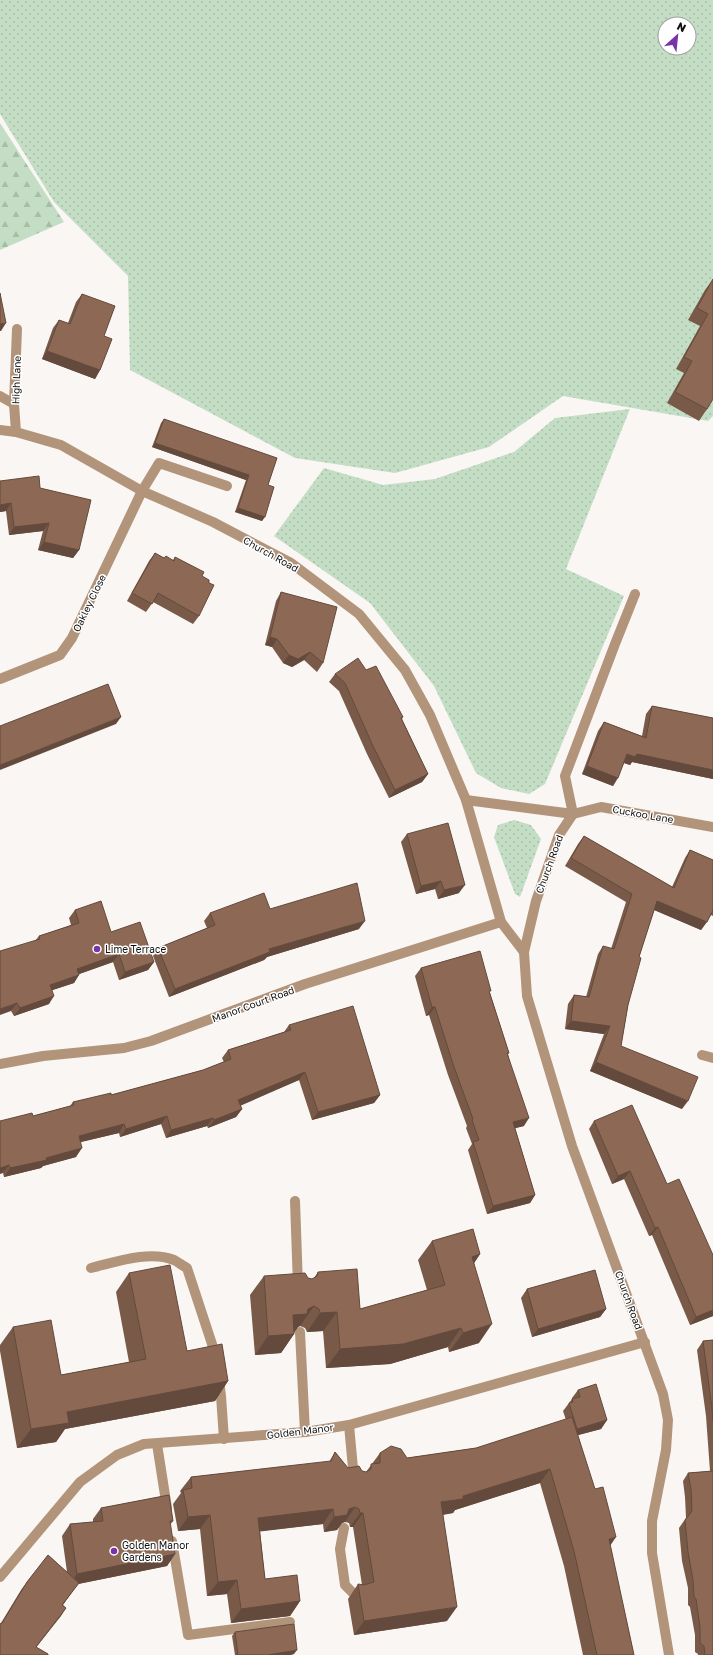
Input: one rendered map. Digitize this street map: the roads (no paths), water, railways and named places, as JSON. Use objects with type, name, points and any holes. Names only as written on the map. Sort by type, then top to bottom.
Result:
[{"type":"street","name":"High Lane","points":[[16,432],[14,404],[17,329]]},
{"type":"street","points":[[0,396],[14,404]]},
{"type":"street","name":"Church Road","points":[[0,430],[16,432],[61,446],[142,491],[212,522],[291,563],[359,614],[405,670],[430,715],[466,800],[501,922],[524,952]]},
{"type":"street","name":"Oakley Close","points":[[0,679],[60,655],[72,638],[142,491],[159,463],[227,486]]},
{"type":"street","points":[[466,800],[574,814],[565,776],[635,594]]},
{"type":"street","name":"Cuckoo Lane","points":[[574,814],[601,807],[713,827]]},
{"type":"street","name":"Church Road","points":[[574,814],[559,835],[536,901],[524,952],[527,996],[572,1146],[663,1394],[668,1420],[666,1450],[652,1521],[652,1553],[669,1655]]},
{"type":"street","name":"Manor Court Road","points":[[0,1064],[42,1056],[124,1048],[151,1041],[305,984],[501,922]]},
{"type":"street","points":[[702,1055],[713,1058]]},
{"type":"street","points":[[294,1201],[298,1292]]},
{"type":"street","points":[[92,1268],[132,1258],[154,1256],[173,1260],[187,1268],[212,1344],[221,1396],[224,1439]]},
{"type":"street","points":[[300,1332],[305,1432]]},
{"type":"street","name":"Golden Manor","points":[[0,1577],[80,1482],[117,1455],[144,1444],[305,1432],[349,1425],[645,1342]]},
{"type":"street","points":[[349,1425],[354,1480]]},
{"type":"street","points":[[157,1444],[188,1635],[290,1622]]},
{"type":"street","points":[[344,1528],[340,1549],[346,1586],[353,1593]]},
{"type":"place","name":"Lime Terrace","points":[[97,949]]},
{"type":"place","name":"Golden Manor Gardens","points":[[114,1551]]}]
